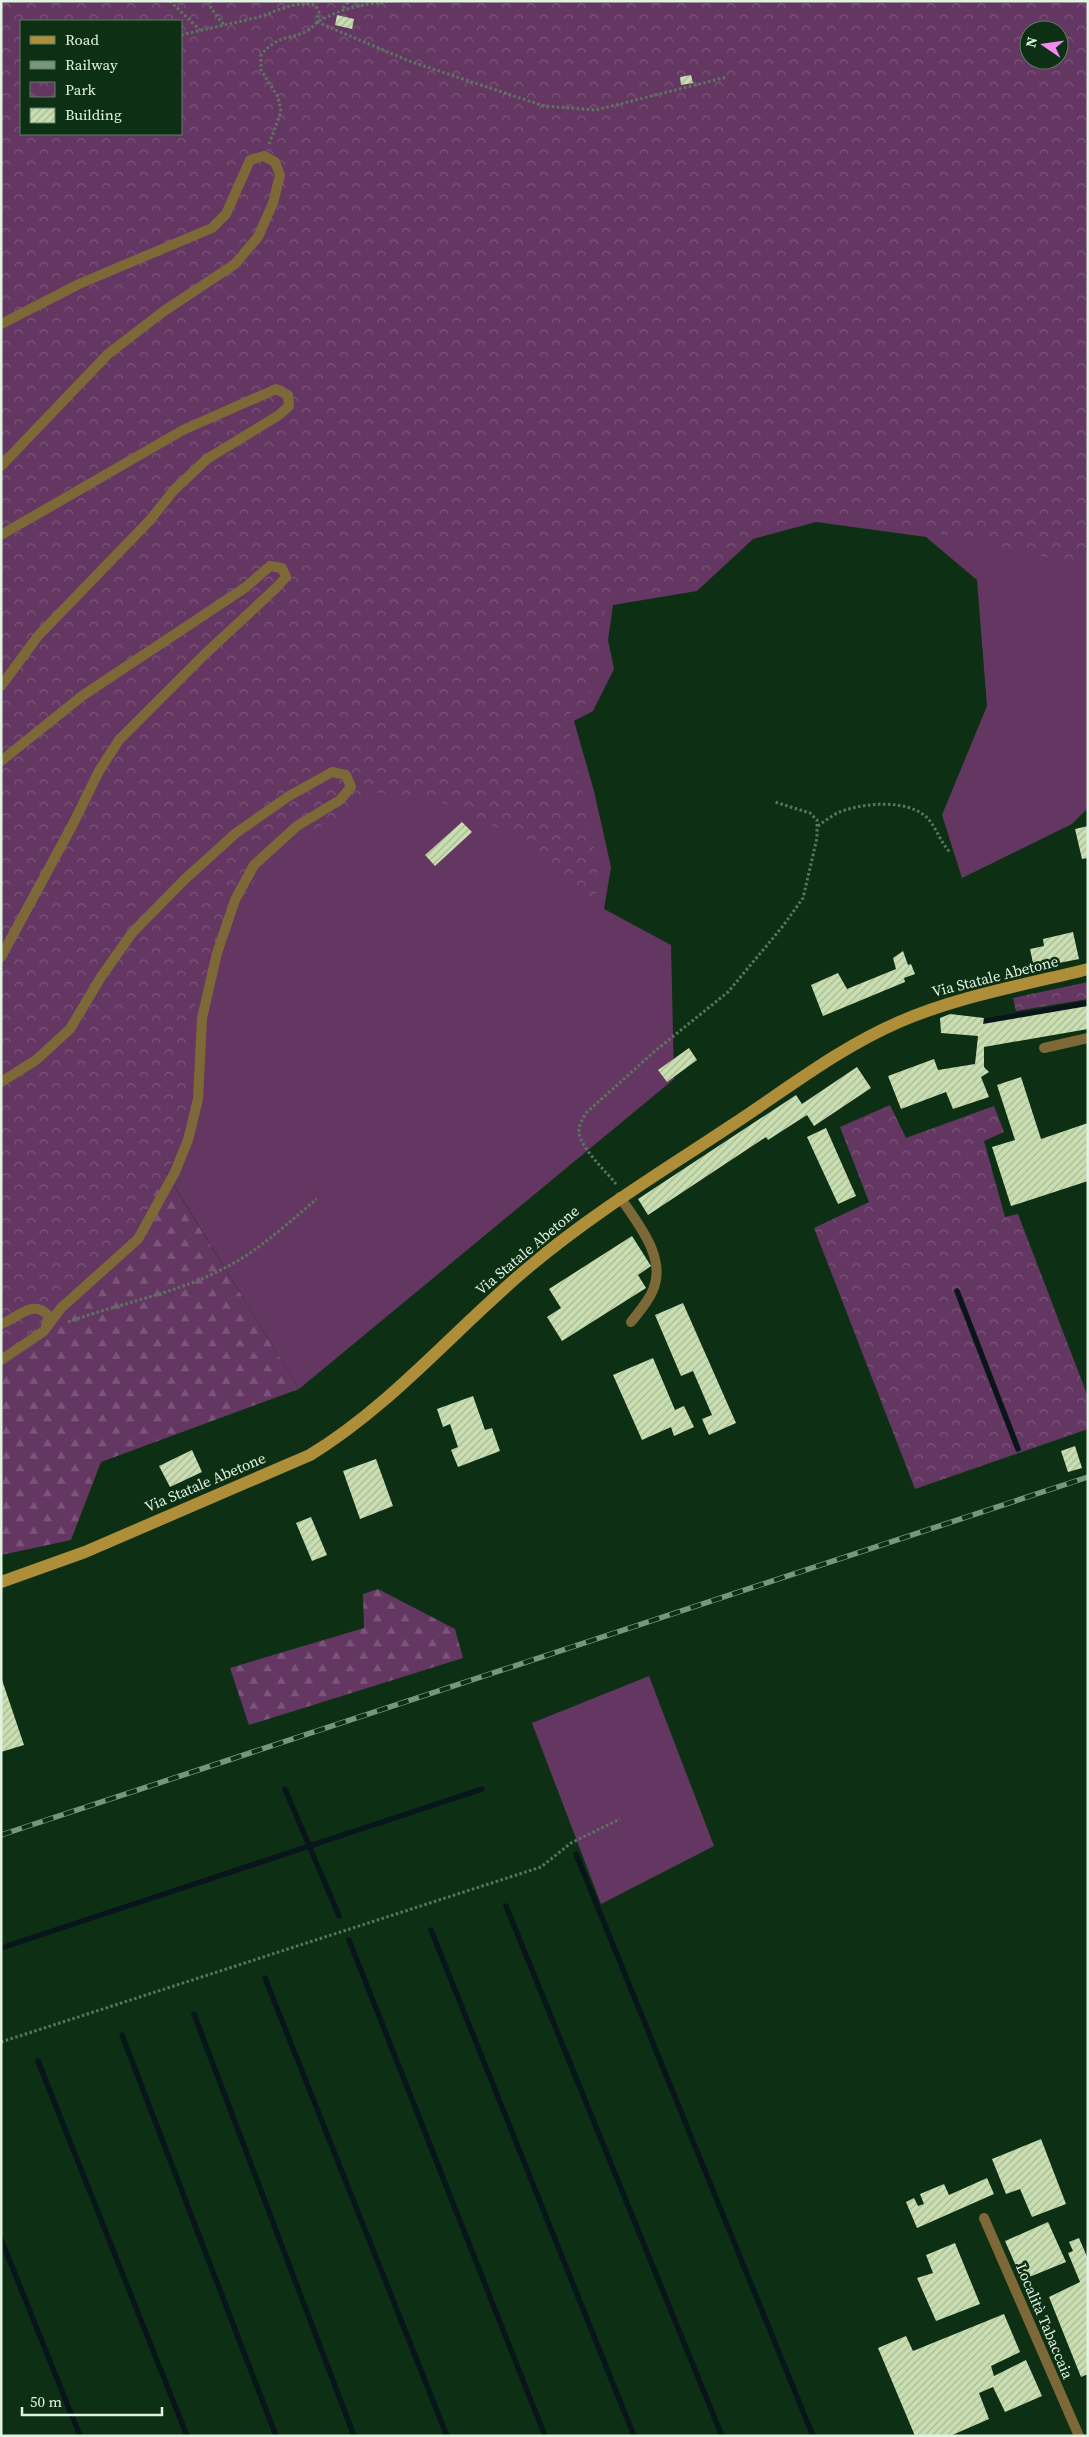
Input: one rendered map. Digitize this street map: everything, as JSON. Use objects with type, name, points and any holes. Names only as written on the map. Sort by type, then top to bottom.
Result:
[{"type":"main road","name":"Via Statale Abetone","points":[[1,1582],[85,1552],[310,1455],[326,1445],[344,1433],[389,1396],[528,1267],[622,1196],[868,1036],[944,1004],[1088,969]]},
{"type":"lane","points":[[1,324],[79,284],[212,228],[226,214],[250,160],[264,156],[275,162],[280,175],[273,202],[258,237],[235,264],[164,311],[108,354],[1,466]]},
{"type":"lane","points":[[1,535],[183,430],[276,389],[288,395],[289,406],[280,415],[207,459],[174,490],[150,520],[38,636],[1,686]]},
{"type":"lane","points":[[1,761],[82,696],[246,587],[270,566],[282,568],[286,577],[276,588],[119,740],[99,771],[73,824],[1,957]]},
{"type":"lane","points":[[1,1082],[36,1060],[70,1030],[101,977],[132,933],[229,838],[289,796],[332,772],[346,775],[351,787],[340,800],[297,826],[254,865],[235,900],[217,953],[202,1018],[198,1099],[188,1140],[175,1172],[138,1239],[60,1308],[44,1331],[1,1360]]},
{"type":"lane","points":[[1044,1048],[1088,1038]]},
{"type":"lane","points":[[622,1196],[649,1242],[657,1275],[653,1289],[631,1322]]},
{"type":"lane","points":[[1,1324],[35,1307],[43,1310],[48,1316],[44,1331]]},
{"type":"lane","name":"Località Tabaccaia","points":[[984,2218],[1077,2432]]},
{"type":"path","points":[[170,1],[200,30]]},
{"type":"path","points":[[210,1],[211,8],[224,25]]},
{"type":"path","points":[[343,8],[349,1]]},
{"type":"path","points":[[264,156],[281,112],[278,97],[261,70],[261,55],[272,42],[309,30],[317,22],[343,8],[368,3],[396,1]]},
{"type":"path","points":[[182,35],[257,18],[288,5],[306,2],[315,6],[319,12],[317,22]]},
{"type":"path","points":[[317,22],[409,61],[544,106],[596,110],[727,77]]},
{"type":"path","points":[[622,1196],[583,1144],[578,1132],[580,1123],[587,1112],[655,1051],[728,992],[760,955],[803,898],[817,838],[817,820],[810,813],[774,802]]},
{"type":"path","points":[[818,826],[845,810],[890,804],[923,814],[931,822],[937,836],[950,853]]},
{"type":"path","points":[[44,1331],[190,1284],[233,1263],[317,1199]]},
{"type":"path","points":[[1,2042],[542,1867],[571,1843],[620,1818]]},
{"type":"green space","points":[[1,1],[1088,1],[1088,808],[1072,824],[962,878],[942,815],[987,706],[977,580],[926,537],[816,522],[753,539],[697,591],[613,605],[608,640],[614,669],[593,711],[574,721],[594,791],[611,867],[604,909],[671,945],[674,1079],[299,1389],[104,1071],[225,145],[182,20],[20,20]]},
{"type":"green space","points":[[1,1],[1088,1],[1088,566],[924,530],[868,524],[858,518],[813,515],[751,534],[698,582],[657,593],[608,600],[598,639],[602,670],[584,705],[566,716],[598,868],[594,905],[500,829],[433,798],[368,792],[334,819],[284,848],[249,888],[222,943],[214,971],[191,1012],[186,1108],[171,1163],[141,1215],[108,1257],[76,1288],[51,1303],[42,1321],[26,1340],[1,1355]]},
{"type":"green space","points":[[1,830],[104,1072],[299,1389],[101,1462],[71,1540],[1,1555]]},
{"type":"green space","points":[[1088,982],[1088,999],[1016,1011],[1013,998]]},
{"type":"green space","points":[[890,1105],[906,1138],[994,1106],[1004,1132],[984,1141],[1005,1217],[1018,1214],[1088,1397],[1088,1429],[915,1489],[814,1228],[869,1202],[840,1127]]},
{"type":"green space","points":[[378,1589],[455,1629],[463,1658],[249,1725],[230,1668],[364,1628],[363,1594]]},
{"type":"green space","points":[[649,1676],[714,1846],[601,1904],[532,1723]]},
{"type":"building","points":[[337,15],[354,19],[352,29],[335,25]]},
{"type":"building","points":[[691,75],[693,83],[681,85],[680,77]]},
{"type":"building","points":[[462,822],[472,832],[435,866],[425,855]]},
{"type":"building","points":[[1088,826],[1088,858],[1082,859],[1075,829]]},
{"type":"building","points":[[1073,932],[1079,959],[1034,968],[1030,949],[1044,946],[1043,939]]},
{"type":"building","points":[[903,951],[908,965],[911,964],[915,974],[904,978],[905,982],[823,1016],[811,985],[838,973],[847,989],[896,969],[893,958]]},
{"type":"building","points":[[1088,1006],[1088,1029],[984,1047],[984,1067],[989,1072],[981,1077],[989,1097],[953,1109],[946,1092],[901,1109],[888,1076],[934,1059],[938,1070],[975,1064],[978,1036],[941,1033],[940,1018],[950,1014],[984,1018],[983,1024]]},
{"type":"building","points":[[689,1048],[697,1060],[667,1082],[658,1070]]},
{"type":"building","points":[[857,1067],[871,1088],[814,1126],[807,1115],[768,1140],[766,1137],[648,1215],[638,1199],[796,1095],[802,1104]]},
{"type":"building","points":[[1021,1077],[1041,1139],[1088,1123],[1088,1181],[1011,1206],[992,1147],[1015,1140],[997,1085]]},
{"type":"building","points":[[826,1128],[856,1196],[838,1204],[807,1137]]},
{"type":"building","points":[[632,1236],[651,1266],[638,1275],[646,1288],[562,1341],[547,1317],[561,1308],[549,1289]]},
{"type":"building","points":[[683,1303],[736,1423],[709,1435],[702,1419],[712,1415],[693,1371],[681,1376],[655,1315]]},
{"type":"building","points":[[653,1358],[675,1410],[684,1406],[694,1427],[674,1436],[671,1427],[642,1440],[613,1375]]},
{"type":"building","points":[[473,1396],[485,1430],[492,1428],[500,1451],[458,1467],[451,1450],[458,1447],[450,1424],[443,1427],[437,1409]]},
{"type":"building","points":[[1075,1446],[1082,1468],[1068,1472],[1061,1451]]},
{"type":"building","points":[[192,1450],[202,1472],[170,1487],[159,1466]]},
{"type":"building","points":[[376,1459],[393,1506],[360,1519],[343,1471]]},
{"type":"building","points":[[311,1517],[327,1555],[312,1561],[296,1523]]},
{"type":"building","points":[[1,1677],[24,1745],[1,1752]]},
{"type":"building","points":[[1041,2139],[1066,2204],[1032,2217],[1020,2189],[1006,2194],[992,2159]]},
{"type":"building","points":[[987,2178],[994,2194],[917,2228],[906,2202],[914,2198],[918,2206],[924,2204],[920,2194],[944,2184],[949,2195]]},
{"type":"building","points":[[1048,2222],[1066,2262],[1022,2280],[1005,2241]]},
{"type":"building","points":[[1079,2238],[1088,2259],[1088,2374],[1081,2377],[1049,2297],[1080,2282],[1068,2253],[1073,2251],[1069,2242]]},
{"type":"building","points":[[955,2243],[980,2304],[936,2321],[917,2278],[933,2273],[926,2255]]},
{"type":"building","points":[[1004,2314],[1020,2352],[991,2366],[994,2376],[1026,2360],[1042,2396],[1005,2412],[993,2387],[979,2393],[989,2419],[950,2436],[915,2436],[878,2348],[906,2336],[913,2351]]},
{"type":"waterway","points":[[986,1021],[1088,1003]]},
{"type":"waterway","points":[[957,1291],[1018,1449]]},
{"type":"waterway","points":[[285,1789],[339,1916]]},
{"type":"waterway","points":[[1,1948],[482,1789]]},
{"type":"waterway","points":[[576,1854],[813,2436]]},
{"type":"waterway","points":[[506,1906],[722,2436]]},
{"type":"waterway","points":[[431,1930],[634,2436]]},
{"type":"waterway","points":[[349,1940],[545,2436]]},
{"type":"waterway","points":[[265,1978],[447,2436]]},
{"type":"waterway","points":[[194,2014],[354,2436]]},
{"type":"waterway","points":[[122,2035],[276,2436]]},
{"type":"waterway","points":[[38,2061],[187,2436]]},
{"type":"waterway","points":[[1,2239],[80,2436]]},
{"type":"railway","points":[[1,1835],[1088,1477]]}]
